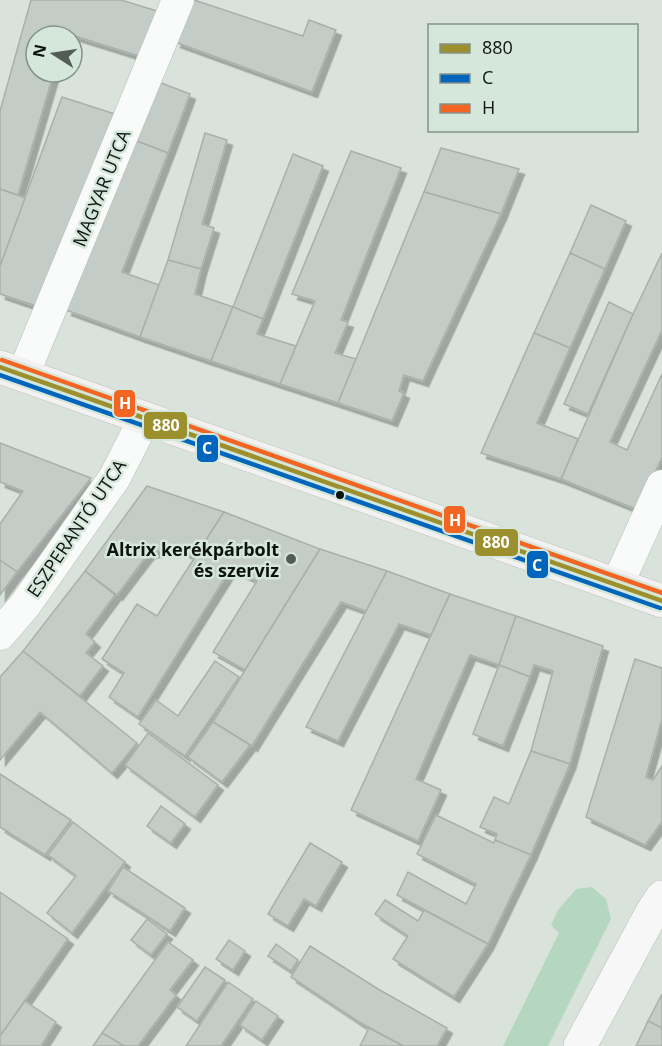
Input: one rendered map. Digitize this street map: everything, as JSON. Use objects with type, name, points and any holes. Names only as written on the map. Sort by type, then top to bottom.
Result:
[{"type":"main road","points":[[12,371],[662,601]]},
{"type":"main road","points":[[580,1046],[662,897]]},
{"type":"street","name":"MAGYAR UTCA","points":[[12,371],[178,0]]},
{"type":"street","name":"ESZPERANTÓ UTCA","points":[[0,634],[25,604],[115,477],[145,418]]},
{"type":"street","points":[[617,585],[662,486]]},
{"type":"green space","points":[[592,887],[606,899],[611,919],[548,1046],[503,1046],[559,933],[551,925],[558,910],[576,889]]},
{"type":"building","points":[[31,0],[121,0],[157,11],[139,56],[84,39],[84,24],[24,24]]},
{"type":"building","points":[[194,0],[303,36],[309,20],[336,30],[312,92],[175,42]]},
{"type":"building","points":[[24,25],[24,84],[50,84],[18,195],[0,189],[0,111]]},
{"type":"building","points":[[156,81],[190,94],[168,153],[134,140]]},
{"type":"building","points":[[62,97],[115,114],[39,307],[0,294],[0,266]]},
{"type":"building","points":[[205,133],[227,140],[202,224],[214,228],[201,269],[168,260]]},
{"type":"building","points":[[134,140],[168,153],[122,272],[159,285],[140,337],[66,310]]},
{"type":"building","points":[[441,148],[519,169],[501,214],[424,192]]},
{"type":"building","points":[[351,151],[401,168],[341,320],[348,322],[335,353],[356,359],[338,403],[280,384],[315,301],[292,294]]},
{"type":"building","points":[[293,154],[323,166],[263,319],[233,307]]},
{"type":"building","points":[[0,189],[25,198],[0,266]]},
{"type":"building","points":[[424,192],[501,214],[423,381],[404,375],[399,391],[404,393],[392,421],[338,403]]},
{"type":"building","points":[[591,205],[626,221],[605,269],[570,253]]},
{"type":"building","points":[[570,253],[605,269],[570,348],[534,333]]},
{"type":"building","points":[[662,253],[662,330],[610,442],[627,450],[662,374],[662,457],[638,510],[561,479]]},
{"type":"building","points":[[168,260],[201,269],[195,294],[233,307],[211,361],[140,337]]},
{"type":"building","points":[[609,302],[633,314],[588,414],[564,404]]},
{"type":"building","points":[[233,307],[263,319],[257,334],[296,346],[280,384],[211,361]]},
{"type":"building","points":[[534,333],[570,348],[537,423],[578,439],[561,479],[481,453]]},
{"type":"building","points":[[0,443],[91,478],[17,572],[0,560],[0,524],[23,491],[0,482]]},
{"type":"building","points":[[147,486],[224,512],[195,557],[175,548],[149,553],[117,595],[85,571]]},
{"type":"building","points":[[224,512],[320,549],[245,670],[213,652],[257,581],[231,568],[138,717],[109,697],[124,673],[102,659],[137,604],[157,616]]},
{"type":"building","points":[[320,549],[387,571],[366,611],[341,602],[252,746],[213,722]]},
{"type":"building","points":[[0,560],[17,572],[0,595]]},
{"type":"building","points":[[85,571],[115,595],[86,634],[95,642],[86,653],[103,666],[80,696],[23,651]]},
{"type":"building","points":[[387,571],[450,594],[431,635],[399,624],[338,741],[306,727]]},
{"type":"building","points":[[450,594],[516,616],[499,665],[470,655],[416,779],[441,790],[418,841],[351,810]]},
{"type":"building","points":[[516,616],[603,646],[570,764],[531,751],[553,671],[534,665],[530,677],[499,665]]},
{"type":"building","points":[[23,651],[137,743],[112,773],[40,712],[0,760],[0,677]]},
{"type":"building","points":[[635,659],[662,668],[662,719],[646,777],[653,780],[662,766],[662,822],[645,845],[586,817]]},
{"type":"building","points":[[215,661],[239,677],[185,756],[139,724],[156,700],[178,716]]},
{"type":"building","points":[[499,665],[530,677],[503,746],[473,734]]},
{"type":"building","points":[[213,722],[250,745],[222,782],[188,757]]},
{"type":"building","points":[[148,733],[218,785],[195,817],[125,765]]},
{"type":"building","points":[[531,751],[570,764],[531,855],[495,840],[497,834],[480,827],[494,797],[509,804]]},
{"type":"building","points":[[0,774],[71,820],[45,855],[0,827]]},
{"type":"building","points":[[161,806],[185,824],[171,843],[147,826]]},
{"type":"building","points":[[436,815],[494,843],[495,840],[531,855],[488,944],[397,895],[408,872],[466,904],[476,884],[417,854]]},
{"type":"building","points":[[73,822],[125,862],[72,933],[47,913],[76,876],[48,855]]},
{"type":"building","points":[[310,843],[342,862],[316,906],[304,899],[288,926],[268,914]]},
{"type":"building","points":[[123,867],[185,908],[170,931],[108,891]]},
{"type":"building","points":[[0,892],[68,939],[0,1036]]},
{"type":"building","points":[[385,900],[418,921],[424,910],[488,944],[454,997],[393,959],[408,936],[375,914]]},
{"type":"building","points":[[147,919],[167,934],[151,955],[131,940]]},
{"type":"building","points":[[229,940],[245,951],[233,970],[216,959]]},
{"type":"building","points":[[168,942],[193,960],[170,990],[176,995],[138,1046],[124,1046],[102,1033]]},
{"type":"building","points":[[276,944],[298,960],[291,971],[268,956]]},
{"type":"building","points":[[310,946],[378,989],[447,1028],[437,1046],[403,1046],[359,1022],[291,977]]},
{"type":"building","points":[[205,967],[225,980],[197,1021],[177,1007]]},
{"type":"building","points":[[228,982],[253,999],[221,1046],[186,1046]]},
{"type":"building","points":[[662,994],[662,1028],[648,1021]]},
{"type":"building","points":[[25,1001],[56,1022],[41,1046],[0,1046],[0,1036]]},
{"type":"building","points":[[256,1001],[278,1016],[262,1040],[240,1025]]},
{"type":"building","points":[[648,1021],[662,1028],[662,1046],[636,1046]]},
{"type":"building","points":[[369,1028],[403,1046],[360,1046]]},
{"type":"building","points":[[102,1033],[124,1046],[93,1046]]},
{"type":"transit line","name":"H","points":[[2,360],[662,593]]},
{"type":"transit line","name":"880","points":[[0,367],[662,601]]},
{"type":"transit line","name":"C","points":[[0,375],[660,608]]},
{"type":"place","name":"Altrix kerékpárbolt és szerviz","points":[[291,559]]}]
